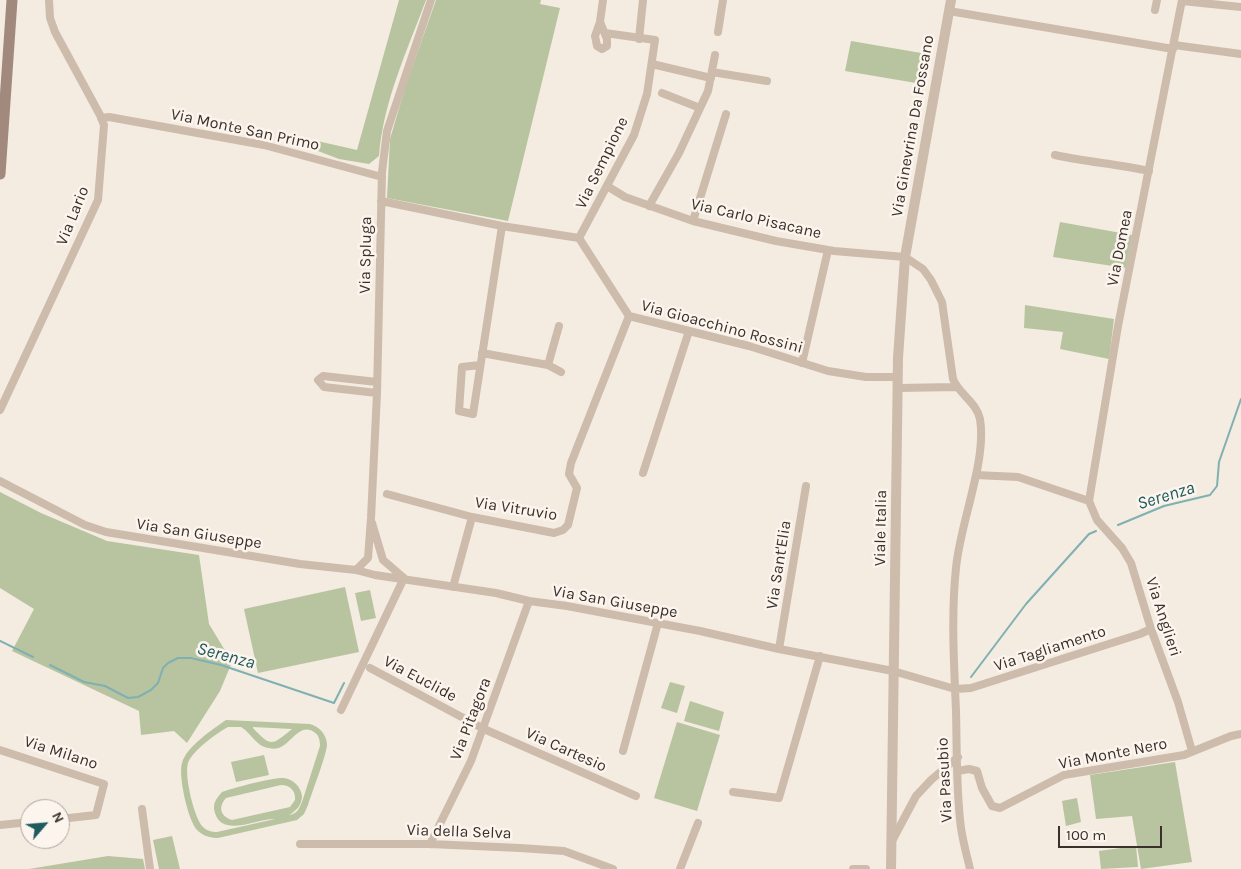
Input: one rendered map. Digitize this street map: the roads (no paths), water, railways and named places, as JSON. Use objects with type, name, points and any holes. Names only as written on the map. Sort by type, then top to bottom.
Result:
[{"type":"main road","points":[[0,174],[12,0]]},
{"type":"street","name":"Via Lario","points":[[0,410],[98,200],[104,130],[101,118],[55,32],[50,18],[49,0]]},
{"type":"street","name":"Via Spluga","points":[[356,570],[368,558],[371,518],[377,393],[381,201],[387,131],[431,0]]},
{"type":"street","points":[[600,22],[607,39],[607,46],[602,49],[597,46],[595,36],[600,22],[603,0]]},
{"type":"street","points":[[605,33],[639,38],[643,0]]},
{"type":"street","points":[[718,32],[723,0]]},
{"type":"street","name":"Via Ginevrina Da Fossano","points":[[904,257],[951,0]]},
{"type":"street","points":[[1155,10],[1157,0]]},
{"type":"street","points":[[1182,0],[1241,7]]},
{"type":"street","name":"Via Domea","points":[[1089,501],[1118,326],[1182,0]]},
{"type":"street","points":[[949,11],[1174,47],[1241,54]]},
{"type":"street","name":"Via Sempione","points":[[579,238],[634,135],[647,94],[655,40],[639,38]]},
{"type":"street","points":[[649,206],[679,153],[708,91],[716,55]]},
{"type":"street","points":[[652,64],[711,75],[767,81]]},
{"type":"street","points":[[662,93],[700,108]]},
{"type":"street","points":[[693,221],[726,114]]},
{"type":"street","name":"Via Monte San Primo","points":[[101,118],[109,117],[264,145],[382,177]]},
{"type":"street","points":[[1055,155],[1084,162],[1129,166],[1149,171]]},
{"type":"street","name":"Via Carlo Pisacane","points":[[607,186],[625,197],[693,221],[776,241],[828,250],[904,257]]},
{"type":"street","points":[[381,201],[502,226],[579,238]]},
{"type":"street","points":[[480,365],[462,367],[459,411],[473,414],[502,226]]},
{"type":"street","name":"Via Gioacchino Rossini","points":[[579,238],[629,316],[749,346],[828,371],[866,377],[898,377]]},
{"type":"street","points":[[802,362],[828,250]]},
{"type":"street","points":[[898,388],[956,387],[953,379],[942,302],[924,269],[904,257]]},
{"type":"street","name":"Viale Italia","points":[[890,869],[898,377],[904,257]]},
{"type":"street","name":"Via Vitruvio","points":[[386,494],[472,517],[554,533],[563,530],[568,525],[577,488],[569,474],[571,462],[629,316]]},
{"type":"street","points":[[548,365],[559,326]]},
{"type":"street","points":[[643,473],[689,331]]},
{"type":"street","points":[[482,353],[548,365],[561,372]]},
{"type":"street","points":[[377,382],[323,376],[318,380],[324,387],[377,393]]},
{"type":"street","name":"Via Pasubio","points":[[956,387],[974,407],[980,417],[980,445],[976,475],[962,527],[956,568],[954,628],[961,828],[970,869]]},
{"type":"street","points":[[976,475],[1018,477],[1089,501]]},
{"type":"street","name":"Via San Giuseppe","points":[[0,481],[86,525],[106,532],[300,564],[356,570],[375,575],[496,593],[529,601],[658,623],[820,656],[893,672],[955,689]]},
{"type":"street","name":"Via Sant'Elia","points":[[779,649],[806,486]]},
{"type":"street","name":"Via Anglieri","points":[[1089,501],[1097,520],[1122,548],[1131,563],[1178,702],[1192,752]]},
{"type":"street","points":[[454,587],[472,517]]},
{"type":"street","name":"Via Spluga","points":[[371,518],[383,560]]},
{"type":"street","points":[[340,710],[404,578],[383,560],[375,575]]},
{"type":"street","name":"Via Pitagora","points":[[430,844],[464,777],[484,729],[529,601]]},
{"type":"street","points":[[623,751],[658,623]]},
{"type":"street","name":"Via Tagliamento","points":[[955,689],[971,688],[1152,629]]},
{"type":"street","points":[[733,792],[779,798],[820,656]]},
{"type":"street","name":"Via Euclide","points":[[370,668],[484,729]]},
{"type":"street","name":"Via Cartesio","points":[[484,729],[636,796]]},
{"type":"street","name":"Via Monte Nero","points":[[958,771],[969,769],[977,771],[982,788],[992,806],[1000,808],[1064,774],[1184,755],[1231,736],[1241,734]]},
{"type":"street","name":"Via Milano","points":[[0,750],[104,784],[96,815],[70,817]]},
{"type":"street","points":[[891,844],[916,796],[931,780],[958,757]]},
{"type":"street","points":[[142,809],[150,869]]},
{"type":"street","points":[[0,825],[20,823]]},
{"type":"street","points":[[680,869],[698,823]]},
{"type":"street","name":"Via della Selva","points":[[300,844],[430,844],[564,851],[613,869]]},
{"type":"street","points":[[853,869],[866,869]]},
{"type":"waterway","name":"Serenza","points":[[1118,525],[1164,506],[1210,495],[1217,486],[1219,462],[1241,399]]},
{"type":"waterway","name":"Serenza","points":[[971,677],[1026,604],[1089,534],[1096,531]]},
{"type":"waterway","name":"Serenza","points":[[0,641],[33,657]]},
{"type":"waterway","name":"Serenza","points":[[50,665],[84,682],[105,686],[128,698],[138,697],[151,690],[158,683],[163,668],[178,658],[191,658],[221,665],[334,703],[344,683]]}]
